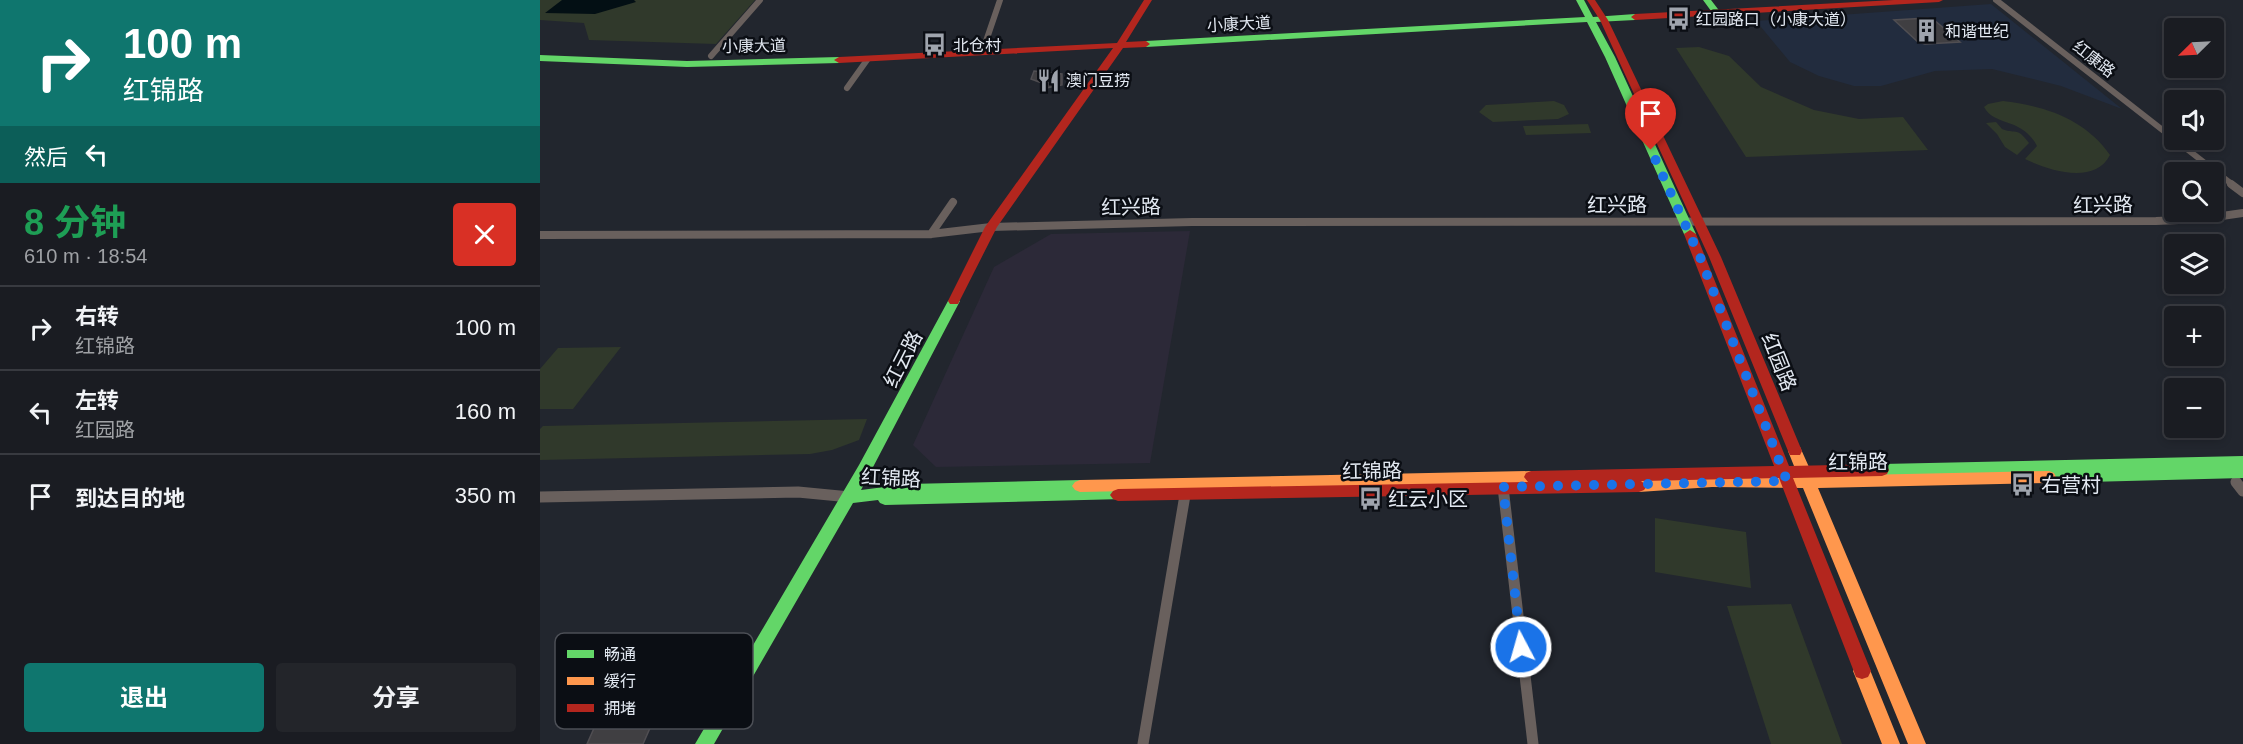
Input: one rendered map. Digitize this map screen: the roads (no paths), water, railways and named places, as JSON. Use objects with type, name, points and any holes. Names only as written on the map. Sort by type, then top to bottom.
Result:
[{"type":"main road","name":"红云路","points":[[753,661],[904,401],[991,227],[1121,43],[1148,0]]},
{"type":"main road","name":"红园路","points":[[1580,0],[1596,17],[1698,221],[1807,476],[1917,744]]},
{"type":"main road","name":"红园路","points":[[1591,0],[1596,17],[1700,257],[1891,744]]},
{"type":"main road","name":"小康大道","points":[[540,58],[687,64],[867,60],[1121,43],[1596,17],[1827,0]]},
{"type":"main road","name":"小康大道","points":[[1712,7],[1939,0]]},
{"type":"main road","name":"小康大道","points":[[540,50],[711,56],[1121,43]]},
{"type":"main road","name":"红锦路","points":[[1807,476],[2243,462]]},
{"type":"main road","name":"红锦路","points":[[850,497],[903,500],[1185,495],[1503,487],[1785,476]]},
{"type":"main road","name":"红锦路","points":[[850,497],[908,490],[1785,476],[2239,477]]},
{"type":"main road","name":"红云路","points":[[704,744],[713,729]]},
{"type":"street","points":[[711,56],[760,0]]},
{"type":"street","points":[[984,47],[1000,0]]},
{"type":"street","name":"红康路","points":[[1996,0],[2243,193]]},
{"type":"street","points":[[847,88],[867,60]]},
{"type":"street","points":[[931,234],[952,202]]},
{"type":"street","name":"红兴路","points":[[540,235],[931,234],[991,227],[1192,222],[2156,220],[2201,219],[2243,213]]},
{"type":"street","points":[[2239,477],[2243,491]]},
{"type":"street","points":[[1503,487],[1533,744]]},
{"type":"street","points":[[540,496],[798,492],[850,497]]},
{"type":"street","points":[[1143,744],[1185,495]]},
{"type":"place","name":"红园路口（小康大道）","points":[[1678,19]]},
{"type":"place","name":"和谐世纪","points":[[1927,31]]},
{"type":"place","name":"北仓村","points":[[935,45]]},
{"type":"place","name":"澳门豆捞","points":[[1048,80]]},
{"type":"place","name":"右营村","points":[[2023,485]]},
{"type":"place","name":"红云小区","points":[[1370,499]]}]
